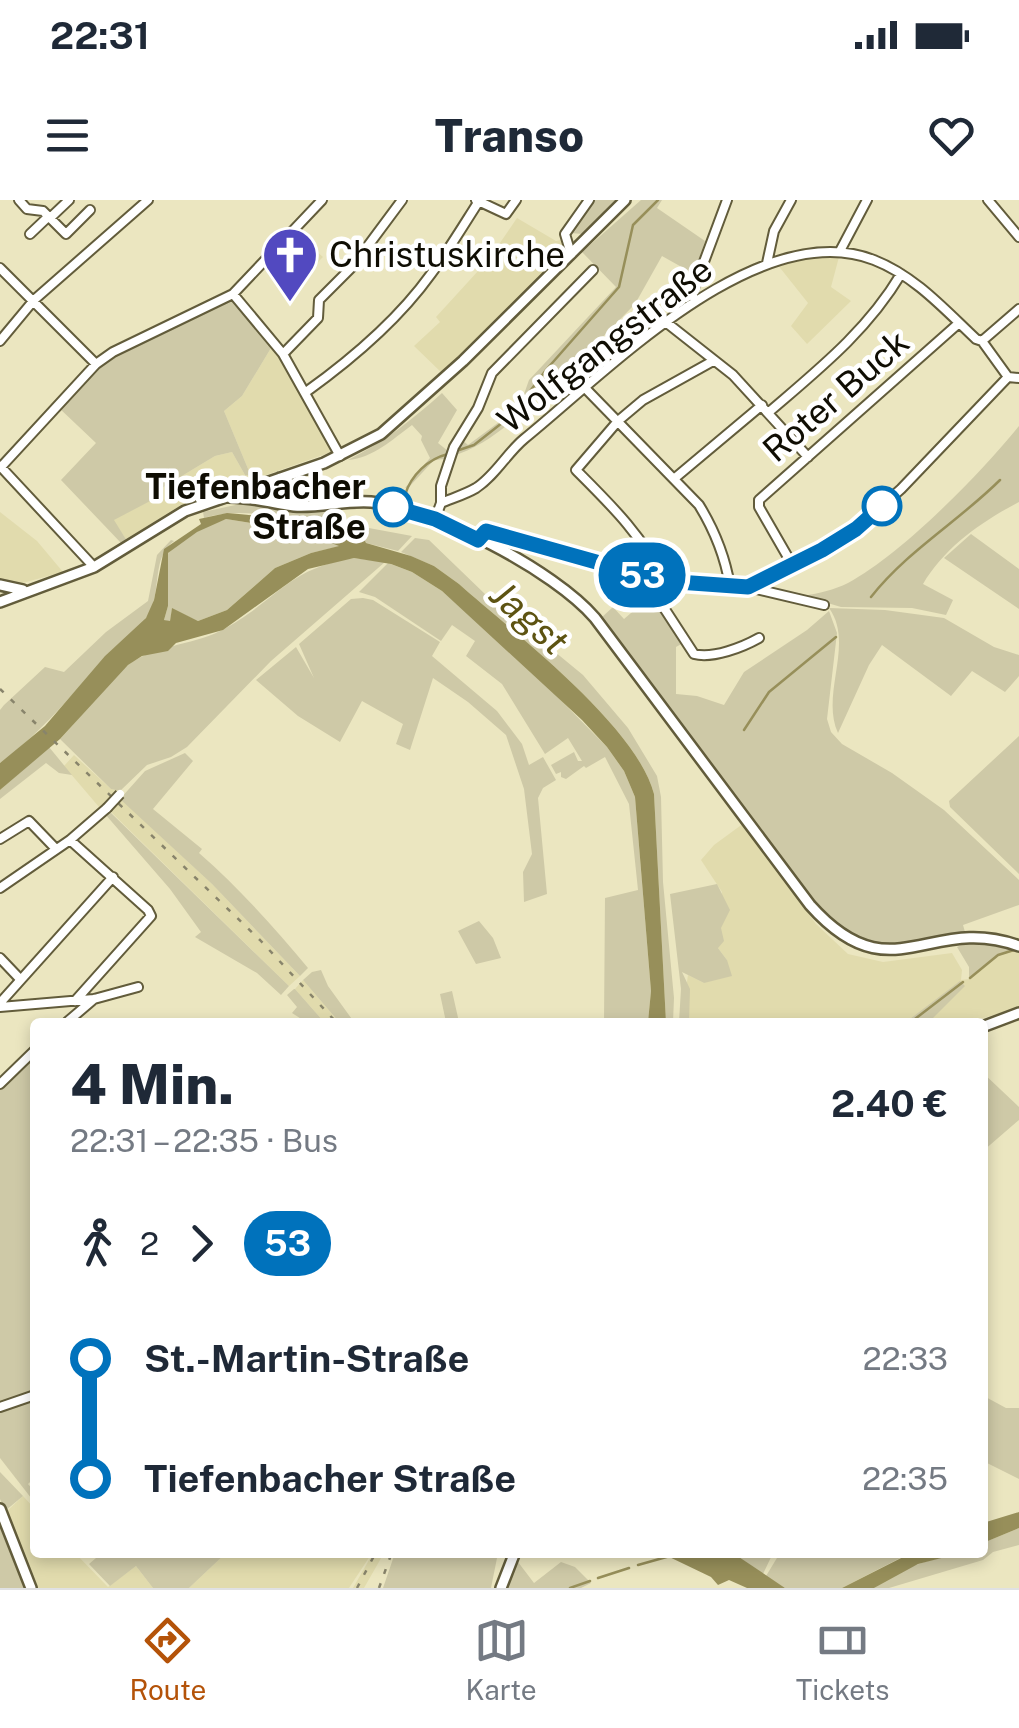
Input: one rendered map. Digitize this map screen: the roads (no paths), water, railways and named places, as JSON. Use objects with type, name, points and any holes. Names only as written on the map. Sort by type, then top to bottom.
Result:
[{"type":"main road","points":[[1,599],[94,567],[185,511],[340,456],[381,434],[415,407],[626,200]]},
{"type":"main road","points":[[278,479],[292,500],[317,504]]},
{"type":"main road","points":[[278,479],[274,495],[284,504]]},
{"type":"main road","points":[[225,497],[250,496],[284,504],[375,503],[435,519],[557,582],[587,608],[810,905],[841,936],[888,951],[969,936],[991,937],[1016,946]]},
{"type":"main road","points":[[0,585],[26,590]]},
{"type":"main road","points":[[988,1025],[1019,1013]]},
{"type":"main road","points":[[0,1509],[31,1588]]},
{"type":"main road","points":[[501,1588],[512,1558]]},
{"type":"street","points":[[19,200],[27,208],[44,211],[66,234],[90,210]]},
{"type":"street","points":[[30,234],[69,200]]},
{"type":"street","points":[[0,341],[34,300],[148,200]]},
{"type":"street","points":[[94,567],[1,467],[96,364],[113,352],[234,294],[322,200]]},
{"type":"street","points":[[283,354],[318,318],[319,300],[352,266],[402,200]]},
{"type":"street","points":[[306,392],[334,372],[404,307],[430,276],[477,201],[506,214],[516,200]]},
{"type":"street","points":[[573,252],[569,235],[589,200]]},
{"type":"street","points":[[695,301],[692,294],[727,200]]},
{"type":"street","points":[[767,263],[774,232],[791,200]]},
{"type":"street","points":[[840,251],[867,200]]},
{"type":"street","points":[[988,200],[1019,236]]},
{"type":"street","points":[[569,235],[587,238]]},
{"type":"street","name":"Wolfgangstraße","points":[[441,503],[479,486],[516,446],[695,301],[742,273],[802,254],[840,251],[874,260],[901,274],[982,341],[1008,377]]},
{"type":"street","points":[[435,519],[454,446],[478,408],[492,372],[593,270]]},
{"type":"street","points":[[1,272],[96,364]]},
{"type":"street","points":[[675,478],[854,339],[901,274]]},
{"type":"street","points":[[234,294],[283,354],[340,456]]},
{"type":"street","points":[[982,341],[1019,309]]},
{"type":"street","points":[[667,323],[732,375],[808,457]]},
{"type":"street","name":"Roter Buck","points":[[793,566],[759,507],[759,500],[959,323]]},
{"type":"street","points":[[664,581],[624,519],[576,470],[618,421],[643,400],[713,362]]},
{"type":"street","points":[[748,587],[856,529],[1008,377],[1019,378]]},
{"type":"street","points":[[586,389],[675,478],[712,526],[730,586]]},
{"type":"street","points":[[478,540],[486,531],[664,581],[748,587],[824,605]]},
{"type":"street","points":[[651,578],[653,591],[694,654],[730,649],[760,638]]},
{"type":"street","points":[[0,888],[70,840],[120,794]]},
{"type":"street","points":[[0,839],[29,821],[56,849]]},
{"type":"street","points":[[70,840],[151,916],[75,1001]]},
{"type":"street","points":[[0,1005],[113,877]]},
{"type":"street","points":[[0,958],[20,980]]},
{"type":"street","points":[[0,1005],[94,999],[138,987]]},
{"type":"street","points":[[72,1018],[94,999]]},
{"type":"street","points":[[0,1084],[30,1055]]},
{"type":"street","points":[[0,1407],[30,1396]]},
{"type":"waterway","points":[[456,451],[474,445],[512,415],[619,287],[633,225],[658,200]]},
{"type":"waterway","points":[[405,495],[421,469],[448,454]]},
{"type":"waterway","points":[[871,597],[901,565],[1000,480]]},
{"type":"waterway","points":[[744,730],[769,692],[836,637]]},
{"type":"waterway","points":[[970,978],[998,955],[1014,950]]},
{"type":"waterway","points":[[916,1018],[963,982]]},
{"type":"waterway","points":[[638,1565],[663,1558]]},
{"type":"waterway","points":[[598,1578],[629,1568]]},
{"type":"waterway","points":[[570,1588],[590,1581]]},
{"type":"railway","points":[[0,689],[260,940],[332,1018]]},
{"type":"railway","points":[[357,1588],[373,1558]]},
{"type":"railway","points":[[379,1588],[390,1558]]},
{"type":"place","name":"Christuskirche","points":[[290,304]]},
{"type":"place","name":"Tiefenbacher Straße","points":[[393,507]]},
{"type":"water label","name":"Jagst","points":[[529,618]]}]
